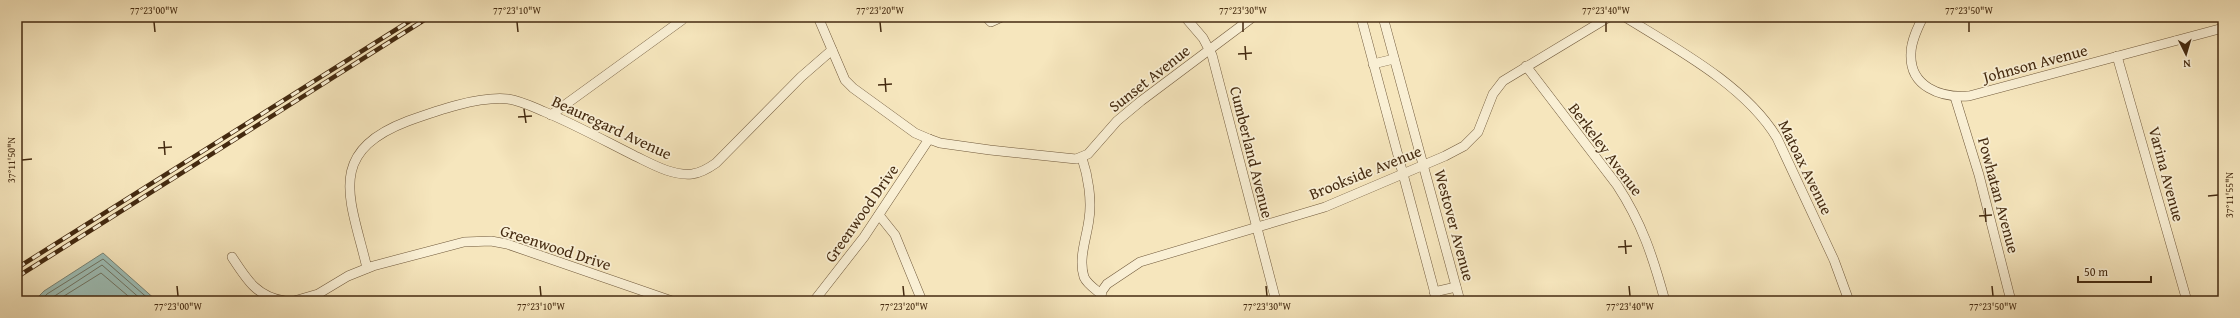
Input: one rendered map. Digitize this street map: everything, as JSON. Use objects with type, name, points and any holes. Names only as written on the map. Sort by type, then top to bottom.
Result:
[{"type":"street","points":[[321,17],[332,17]]},
{"type":"street","points":[[818,17],[839,70],[852,88],[916,133],[929,139],[948,144],[1065,158],[1082,158],[1087,173],[1090,217],[1082,261],[1084,277],[1100,298]]},
{"type":"street","points":[[988,19],[1002,17]]},
{"type":"street","name":"Cumberland Avenue","points":[[1185,17],[1203,38],[1210,49],[1276,301]]},
{"type":"street","name":"Sunset Avenue","points":[[1082,158],[1088,154],[1117,120],[1253,17]]},
{"type":"street","points":[[1360,17],[1436,297],[1456,287]]},
{"type":"street","name":"Westover Avenue","points":[[1383,17],[1460,301]]},
{"type":"street","name":"Brookside Avenue","points":[[1100,298],[1107,284],[1116,276],[1140,262],[1325,207],[1445,156],[1473,139],[1483,122],[1493,94],[1503,81],[1609,17]]},
{"type":"street","name":"Matoax Avenue","points":[[1625,17],[1721,80],[1744,97],[1768,123],[1777,138],[1834,260],[1849,301]]},
{"type":"street","name":"Johnson Avenue","points":[[1922,19],[1911,53],[1914,72],[1926,87],[1944,95],[1955,97],[1969,96],[2223,28]]},
{"type":"street","points":[[551,115],[682,20]]},
{"type":"street","name":"Beauregard Avenue","points":[[367,268],[349,179],[355,158],[376,136],[385,130],[446,109],[486,100],[508,99],[522,102],[551,115],[653,165],[676,173],[699,173],[716,163],[801,77],[832,50]]},
{"type":"street","name":"Varina Avenue","points":[[2117,56],[2187,301]]},
{"type":"street","points":[[1373,64],[1394,58]]},
{"type":"street","name":"Berkeley Avenue","points":[[1526,66],[1631,205],[1651,250],[1665,301]]},
{"type":"street","name":"Powhatan Avenue","points":[[1955,97],[1979,175],[2011,301]]},
{"type":"street","name":"Greenwood Drive","points":[[814,301],[822,294],[879,215],[929,139]]},
{"type":"street","points":[[879,215],[895,235],[922,301]]},
{"type":"street","name":"Greenwood Drive","points":[[294,301],[318,294],[348,276],[367,268],[464,242],[491,241],[507,244],[672,301]]},
{"type":"street","points":[[232,257],[256,290],[266,296],[285,301]]},
{"type":"water","points":[[103,253],[157,301],[34,301],[44,291]]},
{"type":"railway","points":[[17,268],[416,17]]},
{"type":"railway","points":[[17,277],[429,17]]}]
